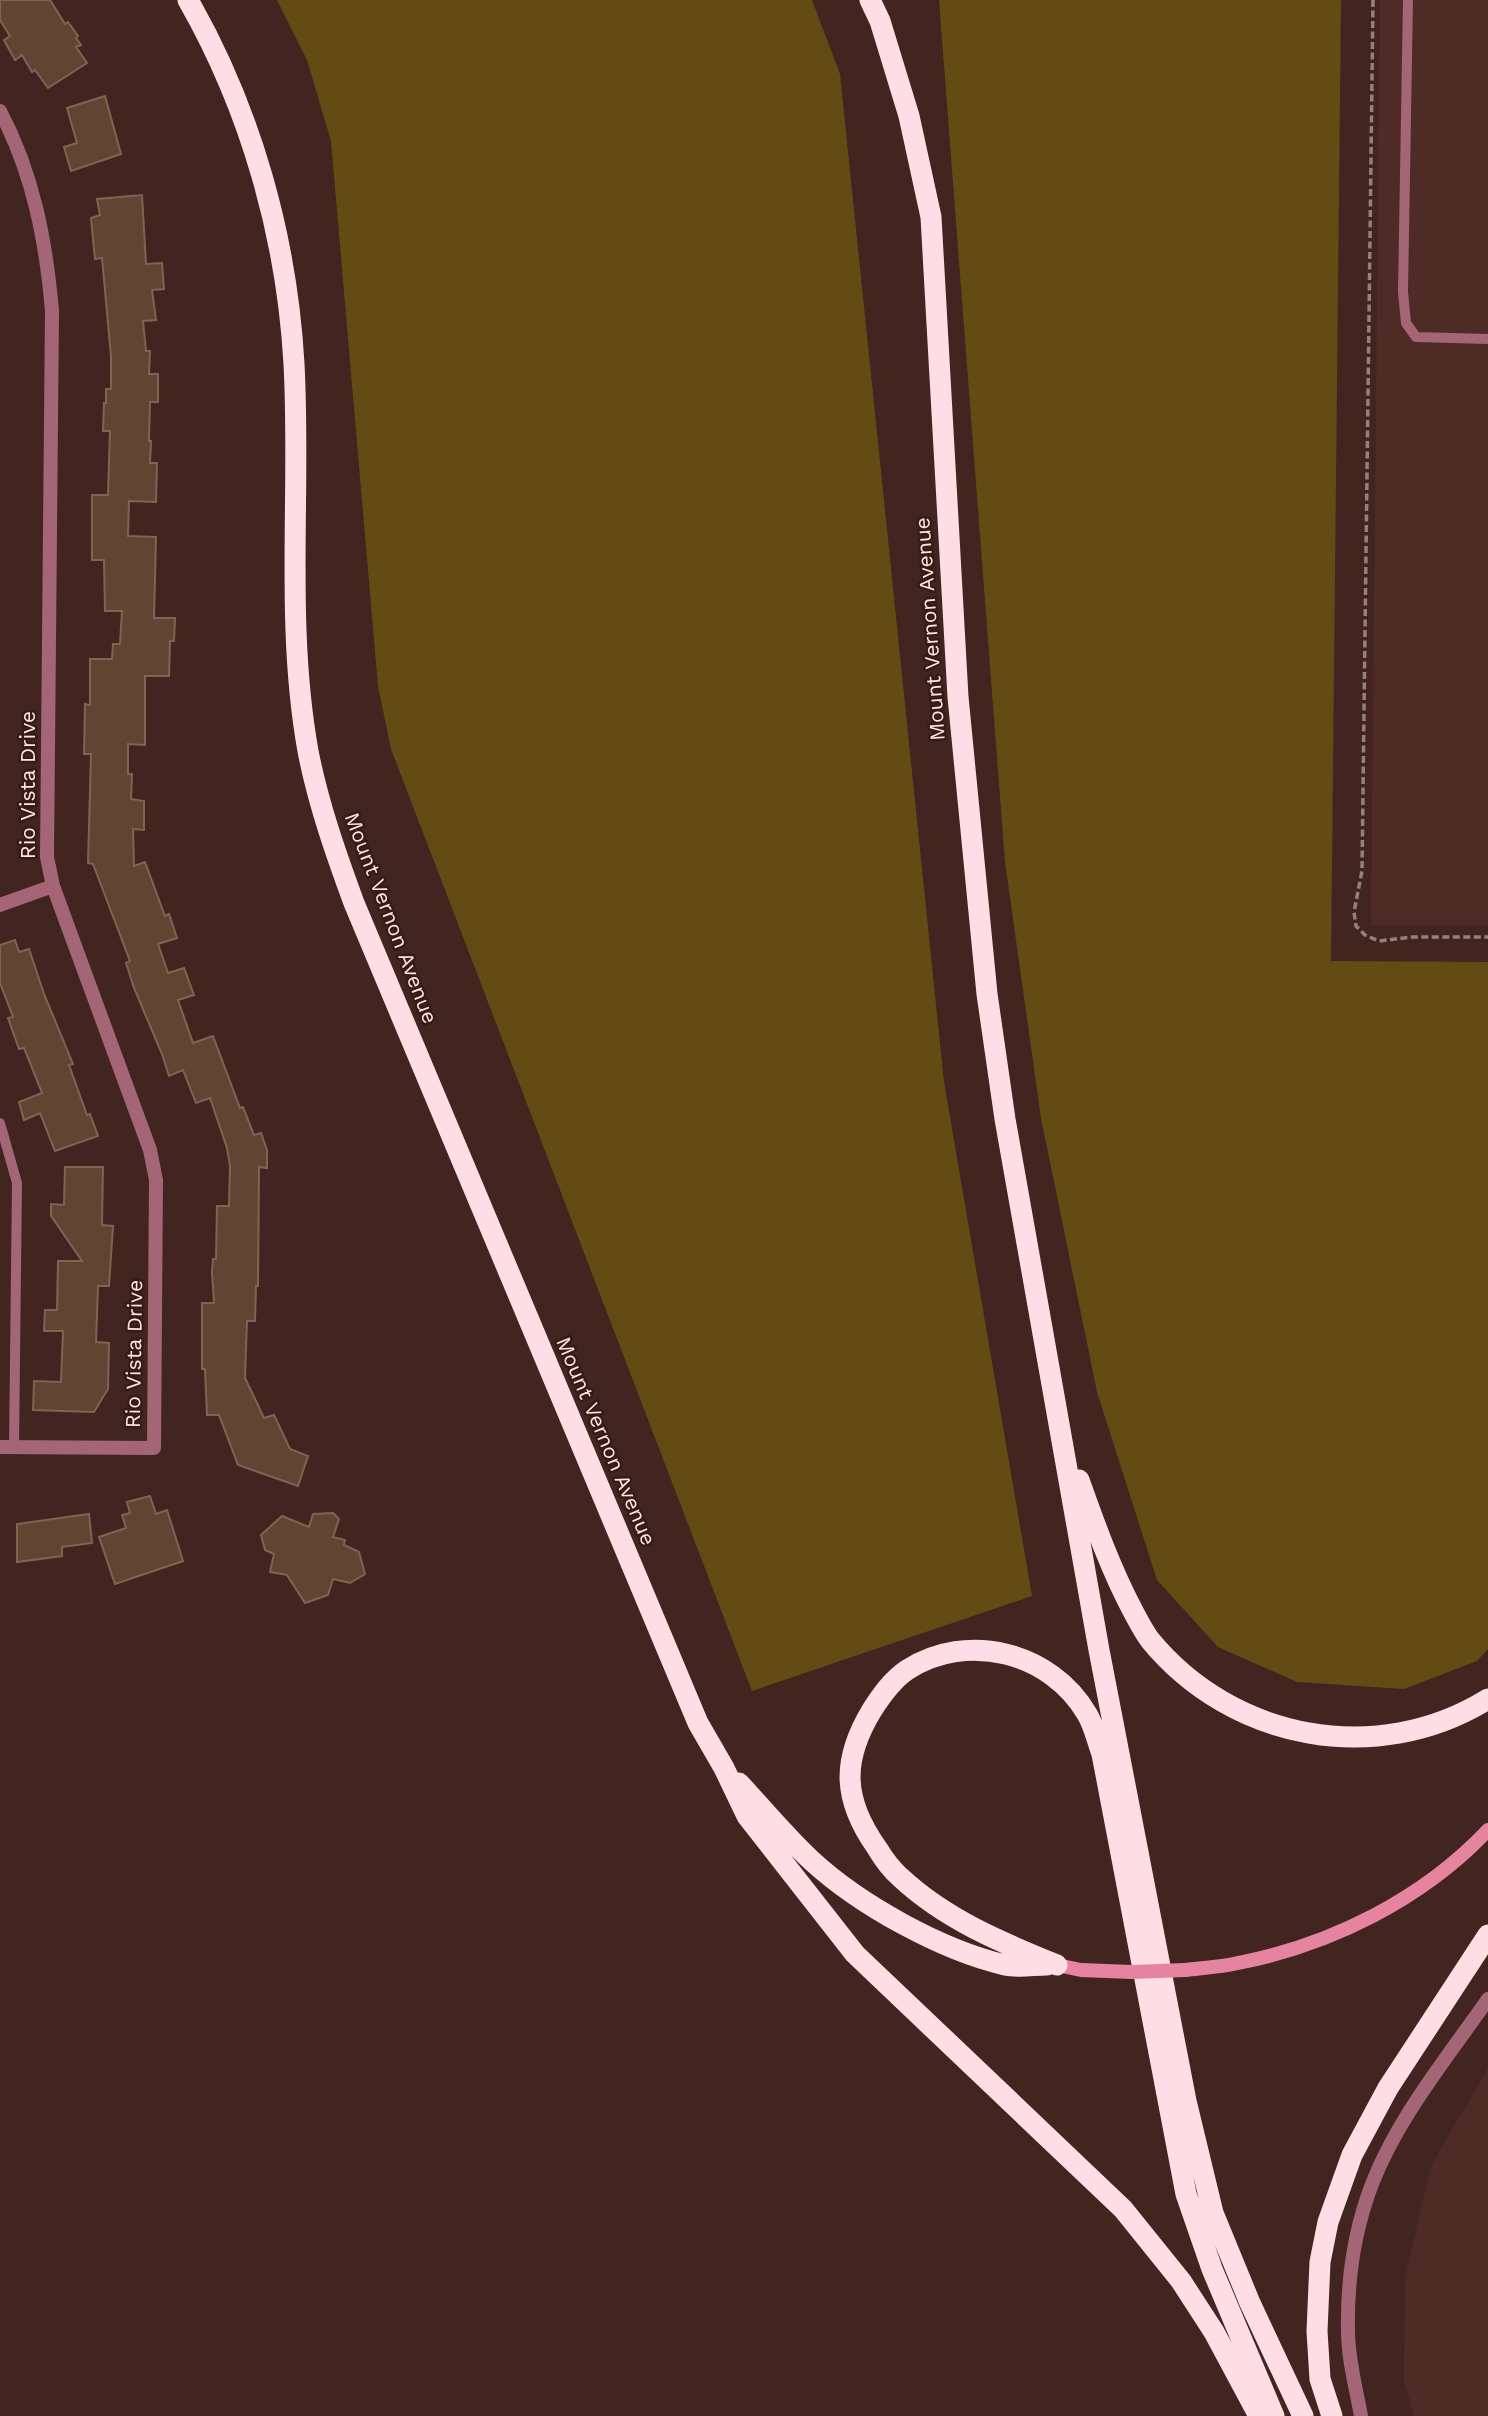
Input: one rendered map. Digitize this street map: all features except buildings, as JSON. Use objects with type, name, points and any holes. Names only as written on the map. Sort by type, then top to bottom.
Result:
[{"type":"highway","name":"Mount Vernon Avenue","points":[[188,0],[215,51],[243,119],[266,187],[278,245],[294,362],[299,681],[308,751],[335,851],[354,903],[698,1723],[724,1768]]},
{"type":"highway","name":"Mount Vernon Avenue","points":[[870,0],[880,21],[909,116],[931,217],[959,710],[987,993],[1005,1119],[1031,1260]]},
{"type":"highway","points":[[1031,1260],[1078,1475],[1101,1543],[1118,1583],[1149,1638],[1176,1669],[1203,1691],[1235,1710],[1305,1733],[1342,1737],[1379,1736],[1411,1731],[1446,1720],[1488,1699]]},
{"type":"highway","points":[[1031,1260],[1099,1650],[1186,2101],[1213,2213],[1250,2303],[1303,2416]]},
{"type":"highway","points":[[1056,1965],[968,1927],[933,1905],[898,1876],[883,1857],[862,1828],[852,1802],[850,1771],[858,1734],[882,1693],[906,1671],[945,1653],[985,1649],[1020,1657],[1048,1672],[1069,1689],[1088,1715],[1102,1754],[1186,2194],[1212,2269],[1274,2416]]},
{"type":"highway","points":[[724,1768],[813,1861],[860,1898],[925,1936],[960,1950],[1006,1965],[1056,1965]]},
{"type":"highway","points":[[724,1768],[747,1816],[855,1954],[1123,2209],[1181,2281],[1214,2332],[1259,2416]]},
{"type":"highway","points":[[1332,2416],[1320,2379],[1317,2331],[1320,2262],[1328,2222],[1352,2155],[1388,2088],[1488,1935]]},
{"type":"main road","points":[[1056,1965],[1081,1970],[1132,1972],[1185,1970],[1238,1963],[1303,1946],[1374,1916],[1426,1886],[1471,1849],[1488,1830]]},
{"type":"street","name":"Rio Vista Drive","points":[[0,111],[26,172],[38,212],[48,261],[52,311],[47,857],[53,886],[150,1150],[156,1181],[154,1448],[7,1447]]},
{"type":"street","points":[[0,905],[53,886]]},
{"type":"street","points":[[1361,2416],[1348,2333],[1349,2283],[1357,2233],[1372,2183],[1406,2116],[1488,1999]]},
{"type":"lane","points":[[1408,0],[1403,292],[1406,323],[1416,337],[1488,339]]},
{"type":"lane","points":[[0,1123],[17,1183],[7,1447]]},
{"type":"path","points":[[1373,0],[1362,857],[1361,884],[1354,912],[1356,926],[1365,935],[1379,942],[1412,937],[1488,937]]},
{"type":"shaded area","points":[[277,0],[812,0],[840,74],[944,1082],[1032,1596],[752,1691],[391,749],[378,686],[331,141],[307,60]]},
{"type":"shaded area","points":[[939,0],[1341,0],[1331,961],[1488,962],[1488,1649],[1477,1661],[1404,1689],[1297,1682],[1218,1647],[1157,1580],[1097,1392],[1041,1118],[1005,862]]},
{"type":"shaded area","points":[[1380,0],[1488,0],[1488,925],[1371,925]]},
{"type":"shaded area","points":[[1488,2068],[1488,2416],[1414,2416],[1404,2380],[1405,2278],[1431,2166]]}]
